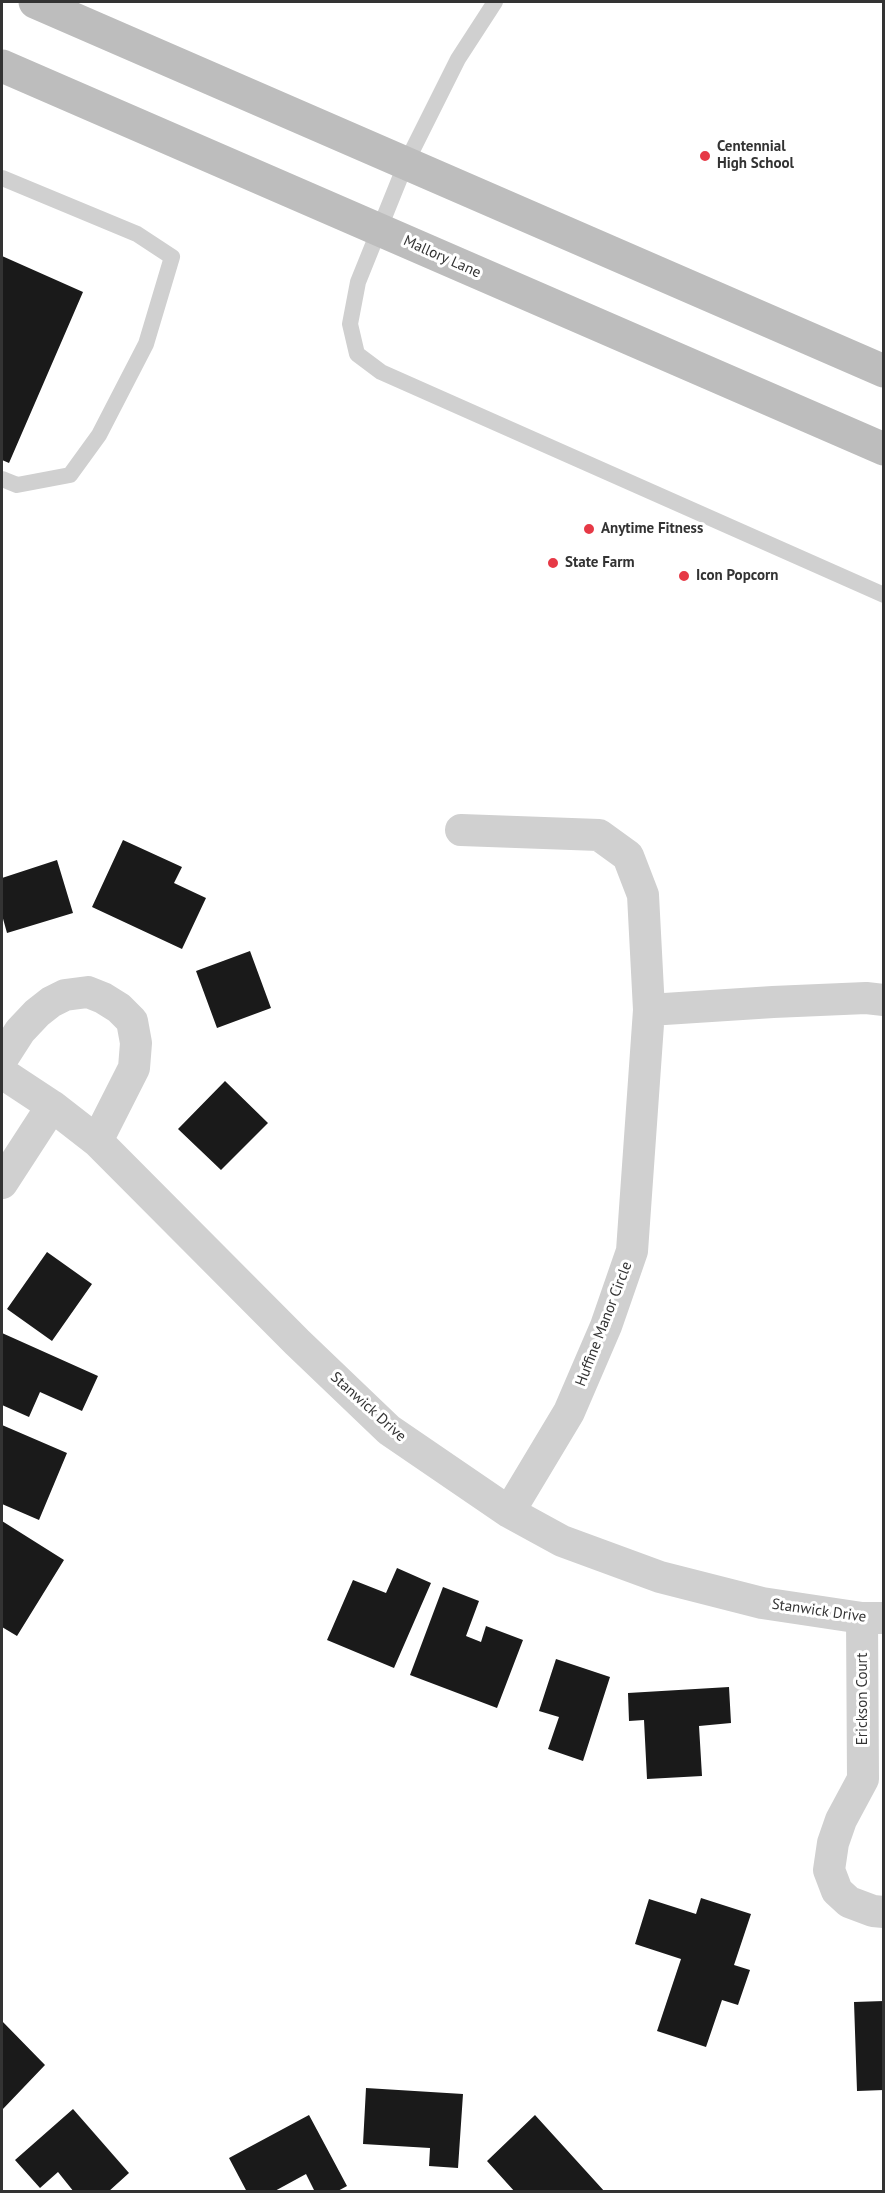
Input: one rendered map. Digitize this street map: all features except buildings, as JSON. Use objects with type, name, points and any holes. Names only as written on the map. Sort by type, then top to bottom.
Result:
[{"type":"main road","points":[[35,2],[884,371]]},
{"type":"main road","name":"Mallory Lane","points":[[2,66],[884,449]]},
{"type":"street","name":"Huffine Manor Circle","points":[[461,830],[600,835],[628,856],[643,895],[649,1010],[632,1251],[606,1326],[569,1412],[509,1512]]},
{"type":"street","points":[[2,1059],[20,1031],[37,1013],[64,995],[88,992],[119,1008],[132,1022],[136,1043],[134,1068],[97,1141]]},
{"type":"street","points":[[649,1010],[866,998],[884,1000]]},
{"type":"street","name":"Stanwick Drive","points":[[2,1073],[52,1106],[97,1141],[297,1342],[389,1430],[509,1512],[562,1541],[660,1577],[762,1603],[873,1618]]},
{"type":"street","points":[[2,1183],[52,1106]]},
{"type":"street","name":"Erickson Court","points":[[873,1618],[873,1783]]},
{"type":"street","points":[[873,1783],[841,1820],[833,1843],[829,1870],[837,1891],[849,1902],[873,1911],[884,1912]]},
{"type":"lane","points":[[495,2],[458,59],[406,163],[358,282],[350,324],[357,354],[381,372],[884,595]]},
{"type":"lane","points":[[2,178],[137,234],[172,257],[146,344],[99,435],[70,475],[17,485],[2,479]]},
{"type":"place","name":"Centennial High School","points":[[705,156]]},
{"type":"place","name":"Anytime Fitness","points":[[589,529]]},
{"type":"place","name":"State Farm","points":[[553,563]]},
{"type":"place","name":"Icon Popcorn","points":[[684,576]]}]
